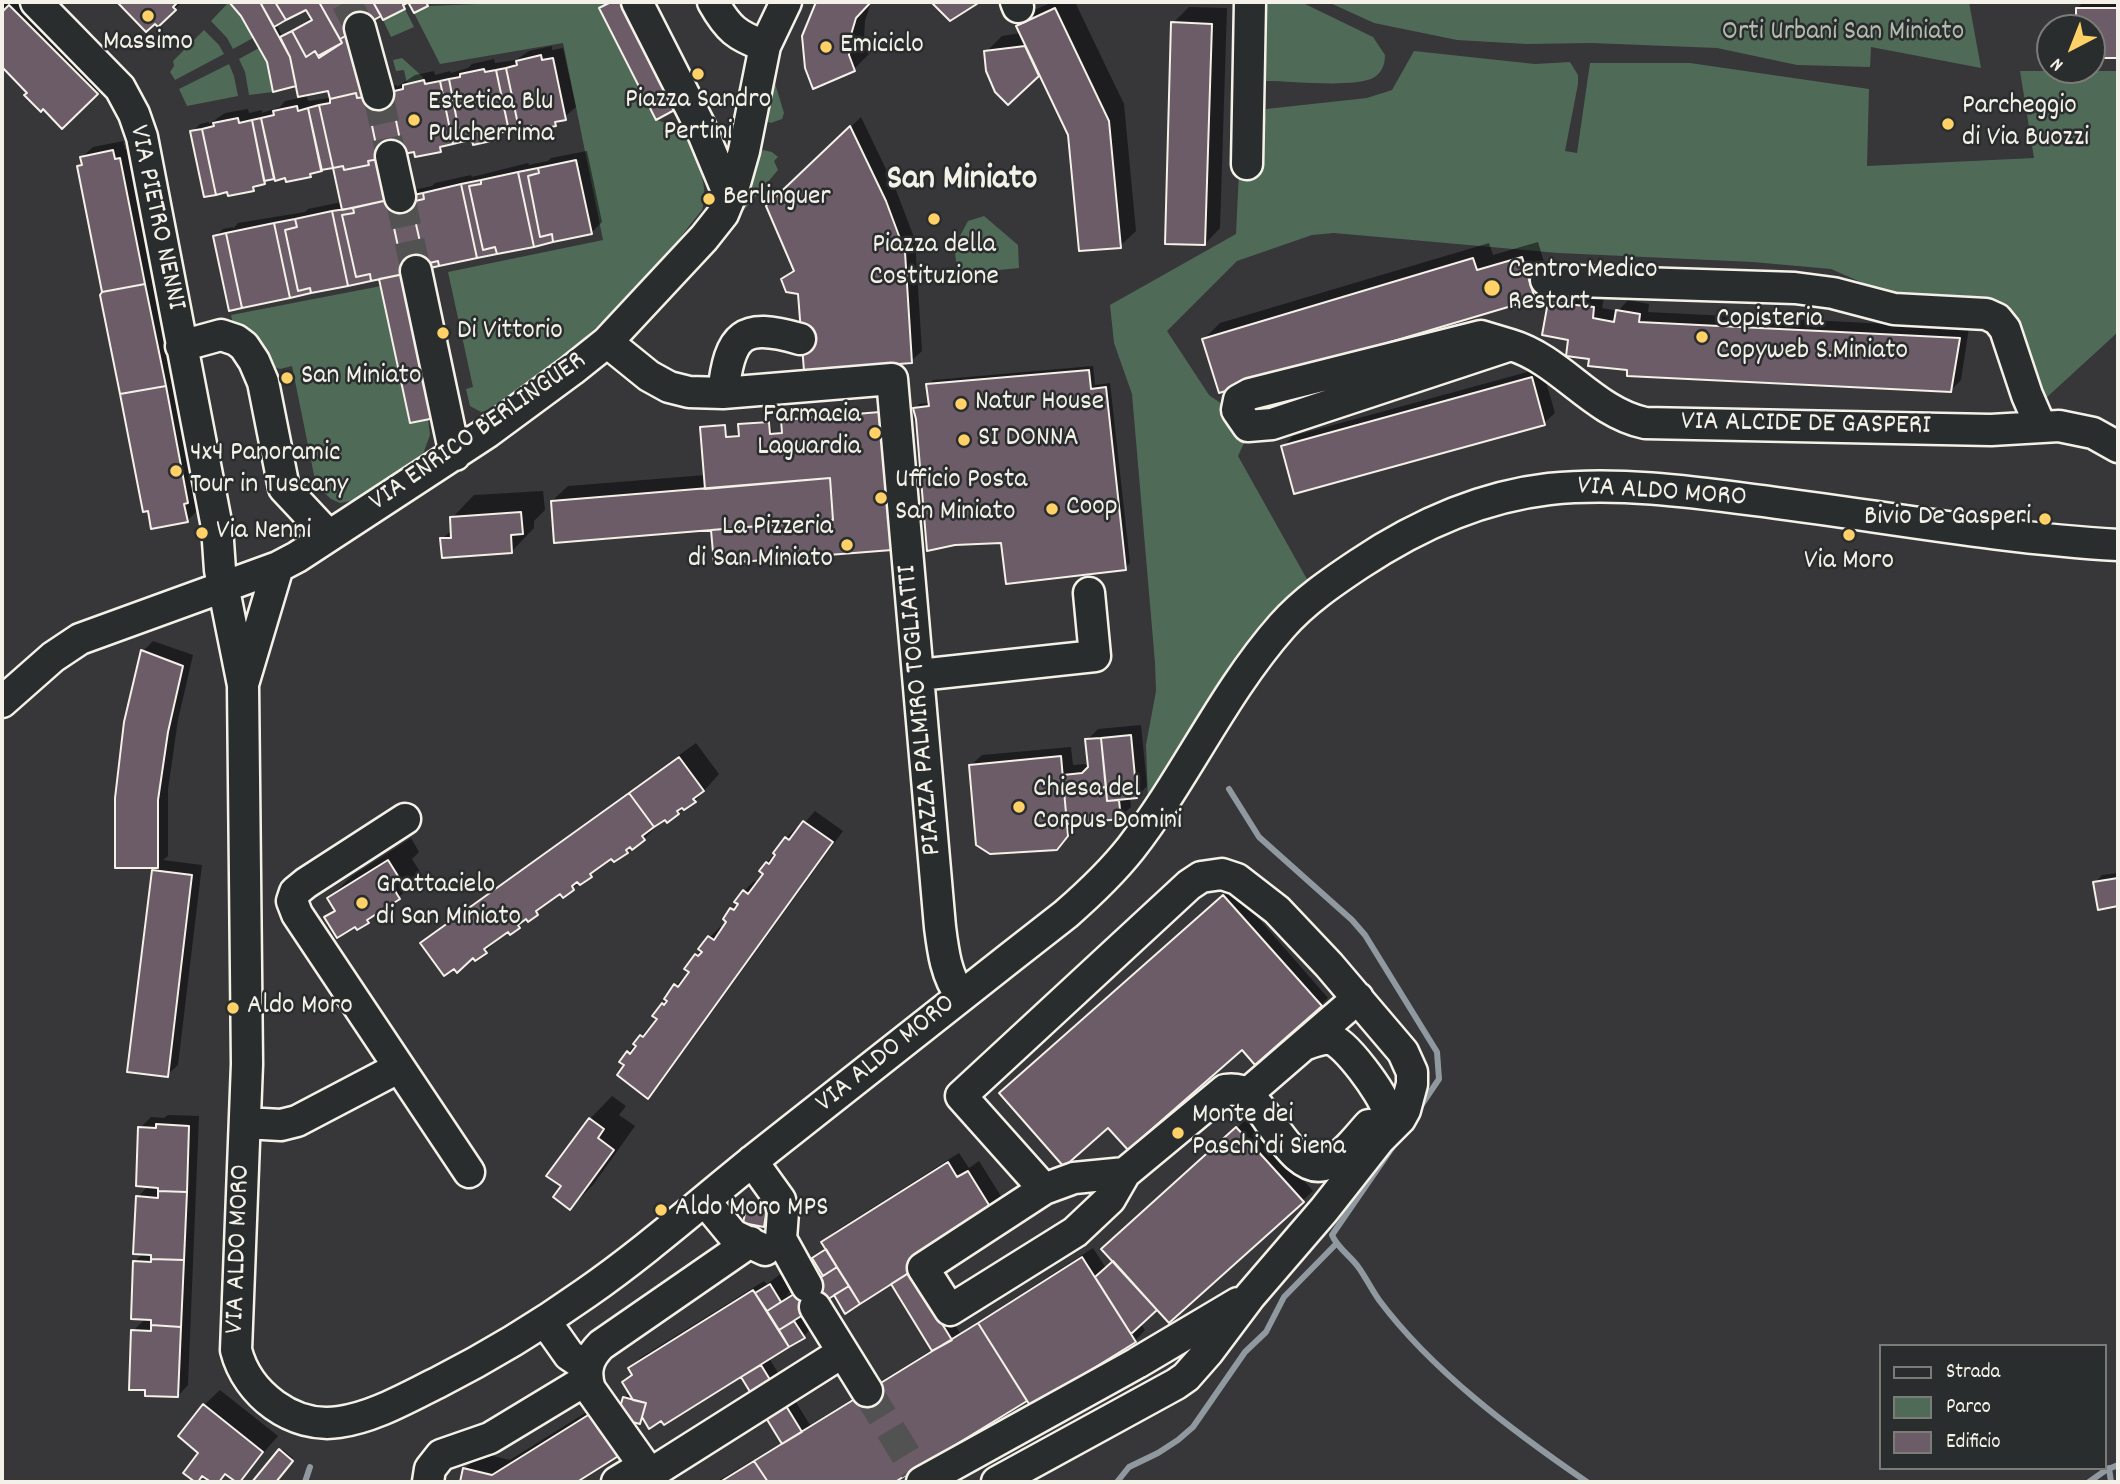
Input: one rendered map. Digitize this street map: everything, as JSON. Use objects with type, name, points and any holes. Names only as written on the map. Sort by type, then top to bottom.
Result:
[{"type":"street","name":"VIA PIETRO NENNI","points":[[36,2],[120,88],[134,114],[142,138],[217,527],[223,585]]},
{"type":"street","points":[[637,2],[699,126],[730,198]]},
{"type":"street","points":[[713,2],[726,24],[737,34],[765,46]]},
{"type":"street","name":"VIA ENRICO BERLINGUER","points":[[2,702],[52,657],[80,639],[278,567],[455,455],[550,388],[607,342],[705,238],[723,214],[746,138],[765,46],[786,2]]},
{"type":"street","points":[[1247,164],[1250,2]]},
{"type":"street","points":[[360,28],[378,94]]},
{"type":"street","points":[[699,126],[723,137],[746,138]]},
{"type":"street","points":[[391,156],[400,197]]},
{"type":"street","points":[[416,271],[455,455]]},
{"type":"street","points":[[1546,280],[1795,288],[1833,293],[1895,309],[1992,316],[2005,329],[2040,425]]},
{"type":"street","points":[[607,342],[636,368],[660,383],[689,392],[723,393],[731,354],[745,336],[769,331],[800,340]]},
{"type":"street","name":"VIA PIETRO NENNI","points":[[181,346],[221,335],[244,346],[263,382],[284,488],[329,536]]},
{"type":"street","name":"VIA ALCIDE DE GASPERI","points":[[1511,345],[1272,424],[1248,426],[1237,410],[1239,400],[1250,394],[1481,336],[1511,345],[1538,357],[1621,415],[1645,422],[1991,429],[2040,425],[2076,428],[2101,437],[2118,447]]},
{"type":"street","name":"PIAZZA PALMIRO TOGLIATTI","points":[[723,393],[892,379],[940,927],[949,974],[961,996]]},
{"type":"street","name":"VIA ALDO MORO","points":[[223,585],[243,685],[247,996],[245,1123],[235,1340],[238,1360],[244,1372],[270,1402],[290,1414],[314,1422],[327,1423],[354,1419],[388,1406],[447,1377],[545,1321],[588,1292],[1066,914],[1119,863],[1144,830],[1225,704],[1282,626],[1308,601],[1399,539],[1443,518],[1493,501],[1538,491],[1623,486],[1708,494],[1990,532],[2118,545]]},
{"type":"street","name":"VIA ALDO MORO","points":[[243,685],[278,567]]},
{"type":"street","points":[[919,674],[1096,656],[1089,593]]},
{"type":"street","points":[[405,819],[306,883],[295,892],[292,901],[297,914],[469,1172]]},
{"type":"street","points":[[997,1482],[1186,1377],[1379,1140],[1400,1119],[1412,1084],[1409,1062],[1358,998],[1297,930],[1253,889],[1222,874],[1201,877],[1179,894],[961,1096],[1044,1189]]},
{"type":"street","points":[[1247,1094],[1358,998]]},
{"type":"street","points":[[1304,1045],[1326,1039],[1334,1039],[1340,1044],[1386,1107],[1387,1116],[1379,1140]]},
{"type":"street","points":[[245,1123],[281,1125],[297,1121],[398,1068]]},
{"type":"street","points":[[1125,1173],[1074,1178],[1044,1189],[923,1268],[950,1310],[1075,1232],[1110,1199],[1125,1173],[1221,1092],[1235,1090],[1247,1094],[1296,1154],[1310,1166],[1319,1166],[1338,1157],[1412,1084]]},
{"type":"street","points":[[752,1161],[780,1200],[783,1212],[781,1239],[806,1295]]},
{"type":"street","points":[[705,1200],[733,1235],[767,1251],[806,1295],[867,1391]]},
{"type":"street","points":[[428,1482],[430,1469],[441,1455],[490,1438],[576,1386],[592,1365],[750,1242]]},
{"type":"street","points":[[921,1479],[1125,1370],[1250,1296]]},
{"type":"street","points":[[545,1321],[569,1355],[592,1365]]},
{"type":"street","points":[[592,1365],[595,1397],[638,1478],[843,1352]]},
{"type":"green space","points":[[611,2],[599,8],[655,119],[684,131],[703,180],[704,200],[702,210],[661,262],[597,326],[519,392],[497,406],[481,412],[470,406],[466,389],[473,387],[448,272],[603,240],[563,43],[440,64],[414,13],[428,6]]},
{"type":"green space","points":[[1265,2],[1301,2],[1373,37],[1385,55],[1381,71],[1373,78],[1351,83],[1266,81]]},
{"type":"green space","name":"Orti Urbani San Miniato","points":[[1328,2],[1969,2],[1981,68],[1871,47],[1870,67],[1797,65],[1717,48],[1457,40],[1374,23]]},
{"type":"green space","points":[[228,3],[241,16],[253,38],[233,49],[211,21]]},
{"type":"green space","points":[[405,9],[414,27],[391,37],[383,20]]},
{"type":"green space","points":[[204,30],[224,54],[175,80],[170,72],[174,66],[173,61]]},
{"type":"green space","points":[[259,48],[267,62],[273,92],[249,95],[245,72],[239,59]]},
{"type":"green space","points":[[1414,51],[1535,64],[1570,62],[1578,75],[1578,84],[1565,151],[1577,153],[1590,63],[1690,63],[1869,89],[1867,166],[2034,158],[2020,71],[2036,71],[2036,84],[2106,84],[2106,71],[2118,71],[2118,332],[2045,399],[2034,377],[2015,316],[2001,304],[1881,291],[1831,269],[1753,262],[1558,253],[1334,233],[1312,235],[1237,261],[1167,331],[1209,395],[1226,407],[1246,439],[1238,456],[1308,581],[1283,605],[1211,701],[1148,799],[1146,745],[1156,691],[1155,663],[1132,394],[1114,343],[1110,305],[1236,234],[1239,172],[1258,172],[1266,109],[1367,98],[1392,90]]},
{"type":"green space","points":[[402,58],[424,80],[407,84],[404,70],[396,71],[393,60]]},
{"type":"green space","points":[[229,64],[238,96],[187,106],[179,89]]},
{"type":"green space","points":[[771,78],[774,80],[784,113],[782,119],[771,123],[764,120]]},
{"type":"green space","points":[[763,150],[778,157],[774,161],[778,170],[744,210],[740,207],[759,152]]},
{"type":"green space","points":[[984,216],[1018,245],[1019,268],[958,274],[954,247],[968,221]]},
{"type":"green space","points":[[381,286],[410,423],[428,419],[430,435],[423,454],[355,500],[340,503],[331,499],[316,485],[292,366],[280,369],[266,364],[234,328],[231,315]]},
{"type":"building","points":[[117,2],[178,2],[173,7],[176,10],[158,27],[155,24],[146,32]]},
{"type":"building","points":[[229,2],[260,2],[290,57],[296,86],[273,92],[267,62],[241,16]]},
{"type":"building","points":[[260,2],[275,2],[286,20],[274,27]]},
{"type":"building","points":[[275,2],[319,2],[342,43],[318,56],[315,51],[306,57],[292,31],[312,20],[306,10],[286,20]]},
{"type":"building","points":[[319,2],[373,2],[381,16],[340,39]]},
{"type":"building","points":[[373,2],[409,2],[403,5],[405,9],[383,20]]},
{"type":"building","points":[[408,2],[426,2],[428,6],[414,13]]},
{"type":"building","points":[[611,2],[626,2],[680,107],[656,120],[599,8]]},
{"type":"building","name":"Emiciclo","points":[[816,2],[871,2],[856,18],[850,38],[849,55],[855,71],[813,89],[805,68],[802,36]]},
{"type":"building","name":"Emiciclo","points":[[931,2],[980,2],[950,21]]},
{"type":"building","points":[[9,5],[98,94],[62,129],[43,109],[41,112],[24,95],[27,93],[2,67],[2,12]]},
{"type":"building","points":[[1055,8],[1109,121],[1121,248],[1079,251],[1068,135],[1016,26]]},
{"type":"building","points":[[2076,8],[2118,8],[2118,58],[2106,58],[2106,14],[2076,14]]},
{"type":"building","points":[[1171,22],[1212,24],[1205,245],[1165,244]]},
{"type":"building","points":[[292,31],[306,57],[315,51],[319,58],[342,43],[340,39],[349,34],[366,97],[357,98],[356,93],[330,99],[328,91],[298,97],[290,57],[280,37]]},
{"type":"building","points":[[1025,46],[1039,76],[1008,105],[995,92],[986,71],[984,51]]},
{"type":"building","points":[[541,55],[542,60],[553,58],[566,120],[555,122],[556,126],[532,131],[531,126],[519,129],[506,68],[517,65],[516,61]]},
{"type":"building","points":[[506,68],[519,129],[509,131],[496,70]]},
{"type":"building","points":[[484,69],[485,72],[496,70],[509,131],[499,133],[500,139],[473,145],[472,140],[461,142],[449,79]]},
{"type":"building","points":[[449,79],[461,142],[453,144],[440,81]]},
{"type":"building","points":[[424,80],[425,84],[440,81],[453,144],[440,147],[441,152],[415,157],[414,152],[403,154],[390,92],[403,89],[403,85]]},
{"type":"building","points":[[390,92],[403,154],[379,159],[366,97]]},
{"type":"building","points":[[356,93],[357,98],[366,97],[379,159],[368,161],[369,165],[344,170],[343,166],[333,168],[319,105],[330,103],[330,99]]},
{"type":"building","points":[[319,105],[333,168],[321,170],[308,108]]},
{"type":"building","points":[[297,106],[298,111],[308,108],[322,171],[310,174],[311,177],[286,182],[285,178],[275,181],[261,118],[274,115],[273,111]]},
{"type":"building","points":[[238,118],[239,123],[252,120],[265,184],[253,187],[254,191],[228,196],[227,192],[216,195],[202,129],[214,126],[213,123]]},
{"type":"building","points":[[261,118],[274,179],[264,181],[252,120]]},
{"type":"building","points":[[850,126],[886,201],[905,252],[912,363],[804,371],[798,294],[786,292],[781,279],[794,271],[766,206]]},
{"type":"building","points":[[202,129],[216,195],[204,197],[190,131]]},
{"type":"building","points":[[113,150],[115,159],[120,158],[145,284],[102,292],[77,166],[82,165],[80,157]]},
{"type":"building","points":[[379,159],[388,200],[342,210],[333,168],[343,166],[344,170],[369,165],[368,161]]},
{"type":"building","points":[[576,160],[592,234],[553,242],[552,234],[540,237],[528,176],[539,173],[538,168]]},
{"type":"building","points":[[538,168],[539,173],[528,176],[540,237],[552,234],[553,242],[534,247],[518,172]]},
{"type":"building","points":[[518,172],[534,247],[497,254],[495,247],[483,250],[469,186],[481,184],[481,180]]},
{"type":"building","points":[[481,180],[481,184],[469,186],[483,250],[495,247],[497,254],[477,258],[461,184]]},
{"type":"building","points":[[461,184],[477,258],[439,266],[438,261],[425,264],[411,202],[424,199],[423,193]]},
{"type":"building","points":[[423,193],[424,199],[411,202],[425,264],[438,261],[439,266],[404,274],[388,200]]},
{"type":"building","points":[[388,200],[404,274],[371,281],[370,274],[356,277],[342,215],[354,213],[353,208]]},
{"type":"building","points":[[353,208],[354,213],[342,215],[356,277],[370,274],[371,281],[348,286],[332,211]]},
{"type":"building","points":[[332,211],[348,286],[311,293],[310,288],[298,291],[285,230],[297,227],[295,219]]},
{"type":"building","points":[[295,219],[297,227],[285,230],[298,291],[310,288],[311,293],[290,298],[274,223]]},
{"type":"building","points":[[274,223],[290,298],[242,308],[226,233]]},
{"type":"building","points":[[226,233],[242,308],[229,311],[213,236]]},
{"type":"building","points":[[1522,257],[1535,299],[1219,393],[1202,339],[1473,258],[1477,270]]},
{"type":"building","points":[[404,274],[435,418],[410,423],[379,279]]},
{"type":"building","points":[[145,284],[166,386],[120,394],[100,295],[102,292]]},
{"type":"building","points":[[1548,302],[1594,307],[1593,318],[1614,322],[1616,310],[1640,314],[1639,322],[1960,338],[1951,392],[1627,376],[1627,370],[1588,366],[1589,359],[1566,356],[1568,340],[1542,335]]},
{"type":"building","points":[[1089,370],[1091,389],[1106,387],[1126,570],[1006,584],[1001,543],[955,545],[927,551],[913,408],[929,406],[926,384]]},
{"type":"building","points":[[1532,377],[1545,425],[1294,494],[1281,446]]},
{"type":"building","points":[[166,386],[188,503],[184,504],[188,522],[151,529],[148,511],[143,512],[120,394]]},
{"type":"building","points":[[880,412],[892,550],[714,564],[711,530],[833,520],[830,478],[705,489],[700,427],[725,425],[726,437],[739,436],[738,424],[769,422],[770,434],[782,433],[781,420]]},
{"type":"building","points":[[830,478],[833,520],[554,543],[551,501]]},
{"type":"building","points":[[521,512],[523,534],[511,535],[512,553],[442,558],[440,538],[451,538],[450,517]]},
{"type":"building","points":[[141,650],[183,666],[168,732],[158,800],[158,868],[115,868],[115,798],[124,722]]},
{"type":"building","points":[[1131,735],[1137,798],[1107,801],[1101,738]]},
{"type":"building","points":[[1101,738],[1106,787],[1064,791],[1063,775],[1082,773],[1088,767],[1085,739]]},
{"type":"building","name":"Chiesa del Corpus Domini","points":[[1061,756],[1068,836],[1057,850],[990,854],[976,845],[969,765]]},
{"type":"building","points":[[679,757],[704,791],[693,799],[696,802],[677,811],[679,814],[667,823],[665,820],[654,827],[629,793]]},
{"type":"building","points":[[1106,787],[1107,801],[1119,800],[1121,819],[1067,824],[1064,791]]},
{"type":"building","points":[[629,793],[654,827],[642,836],[645,840],[632,850],[630,847],[626,850],[628,853],[614,862],[611,859],[580,885],[577,882],[572,886],[574,890],[563,898],[560,894],[536,911],[538,915],[528,922],[526,919],[518,925],[520,928],[510,935],[508,932],[484,949],[487,953],[475,961],[473,958],[457,973],[454,969],[444,976],[420,943]]},
{"type":"building","points":[[803,821],[833,842],[648,1099],[617,1075],[624,1065],[619,1062],[627,1051],[630,1054],[636,1046],[633,1044],[640,1035],[643,1037],[657,1019],[652,1016],[662,1003],[664,1005],[667,1001],[664,999],[674,984],[678,987],[689,972],[684,969],[695,954],[698,956],[702,952],[698,949],[708,936],[714,940],[726,922],[723,919],[730,908],[734,910],[738,904],[734,902],[743,890],[748,894],[763,874],[759,871],[766,862],[769,864],[775,855],[773,853],[785,837],[789,840]]},
{"type":"building","name":"Grattacielo di San Miniato","points":[[388,860],[398,876],[389,881],[400,899],[367,920],[369,923],[357,930],[355,927],[337,938],[324,917],[335,911],[327,898]]},
{"type":"building","points":[[152,870],[192,875],[168,1077],[127,1072]]},
{"type":"building","points":[[2118,878],[2118,906],[2098,910],[2093,882]]},
{"type":"building","points":[[1223,895],[1322,1006],[1255,1065],[1242,1050],[1128,1150],[1108,1128],[1064,1167],[999,1093]]},
{"type":"building","points":[[589,1118],[604,1129],[598,1138],[614,1150],[570,1210],[553,1197],[561,1186],[546,1176]]},
{"type":"building","points":[[156,1124],[189,1126],[187,1192],[158,1191],[158,1188],[136,1186],[138,1127],[156,1128]]},
{"type":"building","points":[[1236,1127],[1304,1202],[1169,1323],[1101,1249]]},
{"type":"building","points":[[948,1162],[957,1177],[968,1171],[994,1213],[986,1224],[860,1304],[821,1242]]},
{"type":"building","points":[[158,1191],[187,1192],[184,1260],[151,1259],[151,1255],[133,1254],[136,1196],[158,1198]]},
{"type":"building","points":[[747,1204],[767,1208],[764,1227],[743,1223]]},
{"type":"building","points":[[826,1249],[837,1267],[823,1276],[812,1258]]},
{"type":"building","points":[[1082,1257],[1136,1342],[1031,1407],[978,1323]]},
{"type":"building","points":[[151,1259],[184,1260],[181,1327],[151,1325],[151,1320],[131,1319],[133,1261],[151,1262]]},
{"type":"building","points":[[1113,1261],[1157,1310],[1131,1334],[1095,1277]]},
{"type":"building","points":[[837,1267],[849,1286],[779,1330],[767,1311]]},
{"type":"building","points":[[910,1272],[952,1340],[932,1351],[891,1284]]},
{"type":"building","points":[[770,1284],[781,1302],[767,1311],[755,1293]]},
{"type":"building","points":[[849,1286],[860,1304],[845,1314],[834,1295]]},
{"type":"building","points":[[753,1290],[789,1347],[664,1425],[661,1421],[649,1429],[642,1417],[646,1403],[633,1400],[622,1382],[632,1375],[628,1368]]},
{"type":"building","points":[[794,1321],[805,1338],[789,1347],[779,1330]]},
{"type":"building","points":[[978,1323],[1027,1401],[895,1482],[768,1482],[754,1461]]},
{"type":"building","points":[[151,1325],[181,1327],[178,1397],[145,1396],[145,1390],[129,1390],[131,1330],[151,1331]]},
{"type":"building","points":[[761,1365],[802,1432],[782,1444],[741,1377]]},
{"type":"building","points":[[623,1397],[646,1403],[640,1424],[617,1418]]},
{"type":"building","points":[[203,1404],[263,1452],[240,1482],[225,1474],[219,1482],[211,1482],[202,1476],[195,1482],[183,1473],[198,1453],[178,1436]]},
{"type":"building","points":[[593,1412],[620,1455],[577,1482],[460,1482],[463,1468],[492,1475]]},
{"type":"building","points":[[279,1449],[293,1461],[276,1482],[252,1482]]},
{"type":"building","points":[[754,1461],[768,1482],[720,1482]]},
{"type":"waterway","points":[[1229,789],[1259,837],[1352,920],[1365,935],[1437,1052],[1439,1079],[1418,1110]]},
{"type":"waterway","points":[[1396,1142],[1332,1235],[1400,1326],[1449,1376],[1503,1421],[1587,1482]]},
{"type":"waterway","points":[[1117,1482],[1129,1467],[1158,1453],[1193,1427],[1245,1352],[1266,1332],[1284,1297],[1336,1244]]},
{"type":"waterway","points":[[2089,1482],[2118,1465]]},
{"type":"waterway","points":[[305,1482],[310,1467]]},
{"type":"waterway","points":[[2109,1468],[2111,1482]]},
{"type":"tunnel","points":[[346,2],[360,28]]},
{"type":"tunnel","points":[[378,94],[391,156]]},
{"type":"tunnel","points":[[400,197],[416,271]]},
{"type":"tunnel","points":[[867,1391],[915,1470]]},
{"type":"place","name":"Massimo","points":[[148,16]]},
{"type":"place","name":"Emiciclo","points":[[826,47]]},
{"type":"place","name":"Piazza Sandro Pertini","points":[[698,74]]},
{"type":"place","name":"Estetica Blu Pulcherrima","points":[[414,120]]},
{"type":"place","name":"Parcheggio di Via Buozzi","points":[[1948,124]]},
{"type":"place","name":"Berlinguer","points":[[709,199]]},
{"type":"place","name":"Piazza della Costituzione","points":[[934,219]]},
{"type":"place","name":"Centro Medico Restart","points":[[1492,288]]},
{"type":"place","name":"Di Vittorio","points":[[443,333]]},
{"type":"place","name":"Copisteria Copyweb S.Miniato","points":[[1702,337]]},
{"type":"place","name":"San Miniato","points":[[287,378]]},
{"type":"place","name":"Natur House","points":[[961,404]]},
{"type":"place","name":"Farmacia Laguardia","points":[[875,433]]},
{"type":"place","name":"SI DONNA","points":[[964,440]]},
{"type":"place","name":"4x4 Panoramic Tour in Tuscany","points":[[176,471]]},
{"type":"place","name":"Ufficio Posta San Miniato","points":[[881,498]]},
{"type":"place","name":"Coop","points":[[1052,509]]},
{"type":"place","name":"Bivio De Gasperi","points":[[2045,519]]},
{"type":"place","name":"Via Nenni","points":[[202,533]]},
{"type":"place","name":"Via Moro","points":[[1849,535]]},
{"type":"place","name":"La Pizzeria di San Miniato","points":[[847,545]]},
{"type":"place","name":"Chiesa del Corpus Domini","points":[[1019,807]]},
{"type":"place","name":"Grattacielo di San Miniato","points":[[362,903]]},
{"type":"place","name":"Aldo Moro","points":[[233,1008]]},
{"type":"place","name":"Monte dei Paschi di Siena","points":[[1178,1133]]},
{"type":"place","name":"Aldo Moro MPS","points":[[661,1210]]},
{"type":"district","name":"San Miniato","points":[[962,182]]}]
